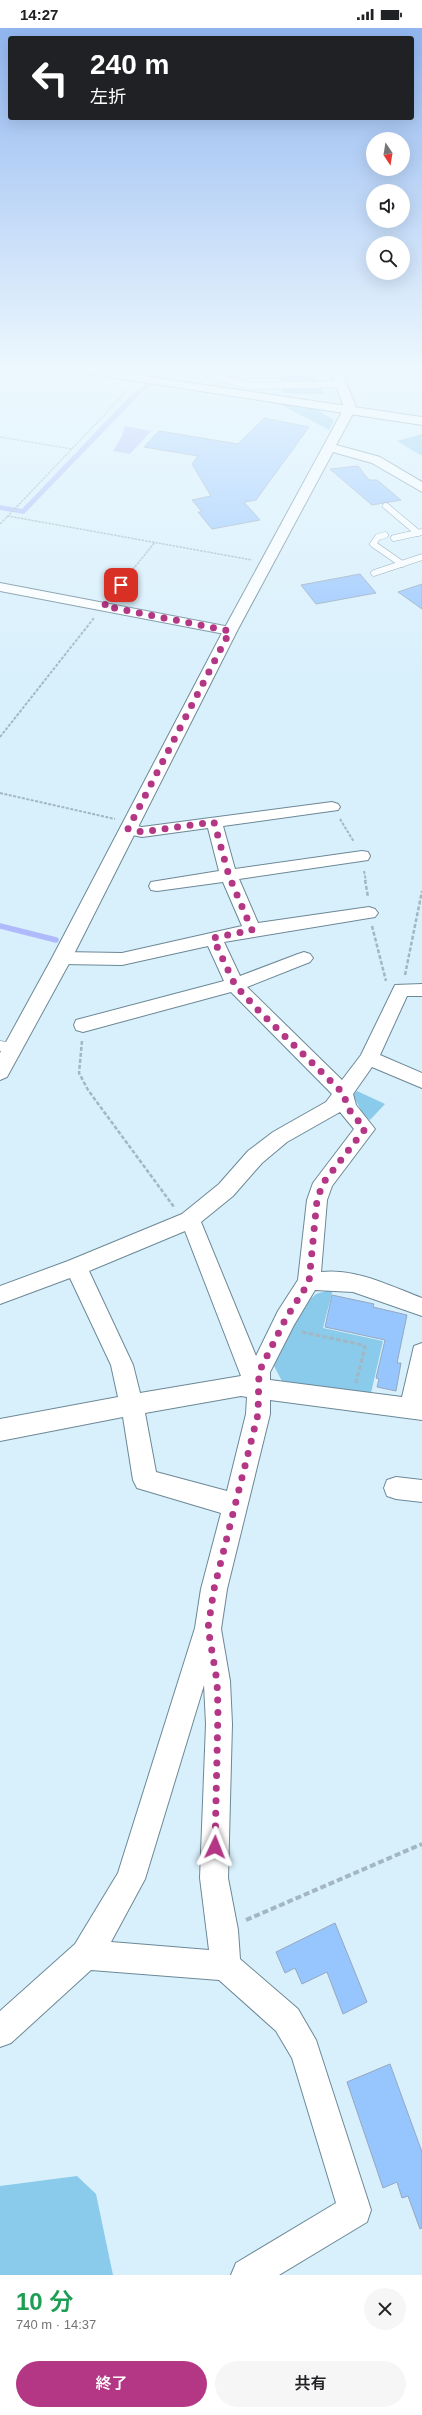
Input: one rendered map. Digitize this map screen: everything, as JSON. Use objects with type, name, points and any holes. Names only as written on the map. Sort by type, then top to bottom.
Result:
[{"type":"street","points":[[0,1072],[6,1047],[62,958],[230,631],[314,475]]},
{"type":"street","points":[[400,475],[422,488]]},
{"type":"street","points":[[0,587],[230,631]]},
{"type":"street","points":[[129,826],[142,832],[332,807]]},
{"type":"street","points":[[214,822],[229,876],[252,930]]},
{"type":"street","points":[[158,886],[362,856]]},
{"type":"street","points":[[62,958],[122,959],[252,930],[369,913]]},
{"type":"street","points":[[0,2032],[86,1955],[110,1917],[131,1878],[208,1628],[214,1589],[258,1414],[259,1372],[286,1318],[309,1282],[317,1200],[323,1183],[365,1129],[347,1107],[344,1094],[259,1011],[235,985],[213,938]]},
{"type":"street","points":[[83,1025],[235,985],[304,958]]},
{"type":"street","points":[[0,1295],[76,1267],[189,1220],[226,1190],[255,1157],[273,1142],[332,1107],[344,1094],[369,1058],[401,989],[422,990]]},
{"type":"street","points":[[369,1058],[422,1081]]},
{"type":"street","points":[[189,1220],[196,1231],[258,1389]]},
{"type":"street","points":[[76,1267],[122,1364],[132,1404],[145,1480],[235,1505]]},
{"type":"street","points":[[309,1282],[326,1279],[351,1281],[422,1307]]},
{"type":"street","points":[[0,1430],[227,1387],[258,1389],[351,1389],[417,1409],[422,1354]]},
{"type":"street","points":[[396,1488],[422,1492]]},
{"type":"street","points":[[208,1628],[217,1681],[218,1724],[214,1878],[223,1930],[225,1966]]},
{"type":"street","points":[[86,1955],[225,1966],[287,2020],[305,2051],[355,2210],[248,2275]]},
{"type":"lane","points":[[386,506],[420,532]]},
{"type":"lane","points":[[394,538],[420,532]]},
{"type":"lane","points":[[385,535],[378,537],[373,544],[402,564]]},
{"type":"lane","points":[[374,573],[422,557]]},
{"type":"path","points":[[0,524],[47,475]]},
{"type":"path","points":[[8,516],[267,562]]},
{"type":"path","points":[[0,738],[156,542]]},
{"type":"path","points":[[0,793],[129,826]]},
{"type":"path","points":[[401,989],[422,891]]},
{"type":"path","points":[[83,1025],[79,1073],[88,1090],[177,1212],[189,1220]]},
{"type":"path","points":[[286,1318],[305,1326],[298,1339]]},
{"type":"path","points":[[302,1332],[363,1345],[365,1348],[351,1389]]},
{"type":"path","points":[[223,1930],[422,1844]]},
{"type":"shaded area","points":[[55,475],[62,475],[24,514],[0,510],[0,505],[22,509]]},
{"type":"shaded area","points":[[357,1091],[385,1104],[370,1120],[363,1114],[353,1095]]},
{"type":"shaded area","points":[[333,1289],[323,1328],[383,1341],[371,1393],[283,1383],[273,1364],[305,1304],[316,1294]]},
{"type":"shaded area","points":[[77,2176],[96,2194],[113,2275],[0,2275],[0,2186]]},
{"type":"building","points":[[198,475],[274,475],[256,500],[244,502],[260,520],[212,529],[198,512],[202,512],[192,500],[211,496]]},
{"type":"building","points":[[337,475],[365,475],[369,480],[377,480],[401,500],[372,505]]},
{"type":"building","points":[[360,574],[376,593],[316,604],[301,585]]},
{"type":"building","points":[[422,584],[422,609],[398,592]]},
{"type":"building","points":[[332,1295],[374,1304],[373,1307],[407,1315],[397,1363],[401,1363],[396,1391],[377,1387],[379,1379],[376,1378],[385,1340],[325,1327]]},
{"type":"building","points":[[335,1923],[367,2002],[343,2014],[327,1972],[302,1984],[295,1968],[285,1973],[276,1952]]},
{"type":"building","points":[[390,2064],[422,2152],[422,2228],[420,2229],[408,2196],[402,2198],[397,2182],[383,2188],[347,2082]]},
{"type":"waterway","points":[[0,926],[56,940]]},
{"type":"route","points":[[121,585],[104,606],[230,631],[128,829],[142,832],[214,822],[229,876],[252,930],[213,938],[235,985],[259,1011],[344,1094],[347,1107],[365,1129],[323,1183],[317,1200],[309,1282],[286,1318],[259,1372],[258,1414],[214,1589],[208,1628],[217,1681],[218,1710],[215,1847]]}]
